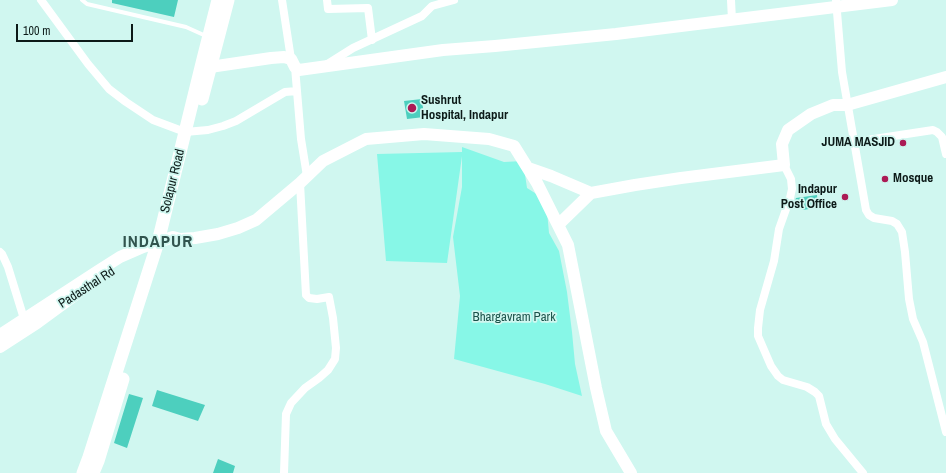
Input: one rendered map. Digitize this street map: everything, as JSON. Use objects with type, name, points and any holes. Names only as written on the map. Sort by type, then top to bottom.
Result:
[{"type":"main road","name":"Solapur Road","points":[[83,473],[93,464],[165,242],[189,132],[213,38],[218,0]]},
{"type":"main road","points":[[189,132],[210,68],[213,38],[228,0]]},
{"type":"street","points":[[41,0],[88,64],[109,89],[153,120],[189,132],[208,130],[236,121],[286,92],[297,91]]},
{"type":"street","points":[[282,0],[293,63],[302,139],[306,295],[309,298],[317,299],[329,296],[336,348],[335,359],[328,370],[300,393],[291,403],[286,414],[284,473]]},
{"type":"street","points":[[327,0],[328,9],[368,8],[372,40]]},
{"type":"street","points":[[323,66],[353,48],[422,16],[432,6],[440,2],[454,0]]},
{"type":"street","points":[[731,0],[732,20]]},
{"type":"street","points":[[210,68],[284,57],[293,63],[298,70],[443,50],[616,34],[732,20],[836,3],[892,0]]},
{"type":"street","points":[[836,3],[842,72],[866,210],[869,215],[874,218],[892,221],[897,224],[902,232],[913,319],[923,342],[946,432]]},
{"type":"street","points":[[863,473],[835,439],[826,424],[819,396],[807,387],[783,380],[778,376],[771,366],[758,336],[760,310],[774,261],[778,229],[792,189],[791,179],[784,165],[782,144],[788,130],[811,114],[833,105],[847,105],[946,78]]},
{"type":"street","points":[[854,142],[933,130],[942,137],[946,154]]},
{"type":"street","points":[[165,242],[218,234],[238,228],[256,220],[304,180],[323,161],[366,139],[424,134],[490,139],[514,146],[537,183],[568,245],[606,431],[631,473]]},
{"type":"street","points":[[528,168],[591,193],[681,178],[784,165]]},
{"type":"street","points":[[558,225],[591,193]]},
{"type":"street","name":"Padasthal Rd","points":[[0,347],[26,324],[94,277],[165,242]]},
{"type":"street","points":[[0,252],[8,267],[26,324]]},
{"type":"street","name":"Padasthal Rd","points":[[0,334],[26,324]]},
{"type":"lane","points":[[82,0],[87,4],[186,27],[213,38]]},
{"type":"green space","name":"Bhargavram Park","points":[[462,147],[504,162],[523,161],[527,188],[546,200],[549,233],[559,251],[567,292],[575,364],[582,396],[545,384],[454,359],[460,296],[453,237],[462,187],[462,156],[447,263],[386,261],[377,154],[462,152]]},
{"type":"building","points":[[112,0],[178,0],[174,17],[112,3]]},
{"type":"building","points":[[422,99],[424,117],[407,119],[404,101]]},
{"type":"building","points":[[817,195],[818,206],[814,206],[815,208],[803,210],[802,208],[794,209],[793,205],[796,198]]},
{"type":"building","points":[[157,390],[205,405],[198,421],[152,406]]},
{"type":"building","points":[[129,394],[143,398],[127,448],[114,443]]},
{"type":"building","points":[[218,459],[235,466],[233,473],[213,473]]},
{"type":"place","name":"Sushrut Hospital, Indapur","points":[[412,108]]},
{"type":"place","name":"JUMA MASJID","points":[[903,143]]},
{"type":"place","name":"Mosque","points":[[885,179]]},
{"type":"place","name":"Indapur Post Office","points":[[845,197]]},
{"type":"district","name":"INDAPUR","points":[[158,242]]}]
